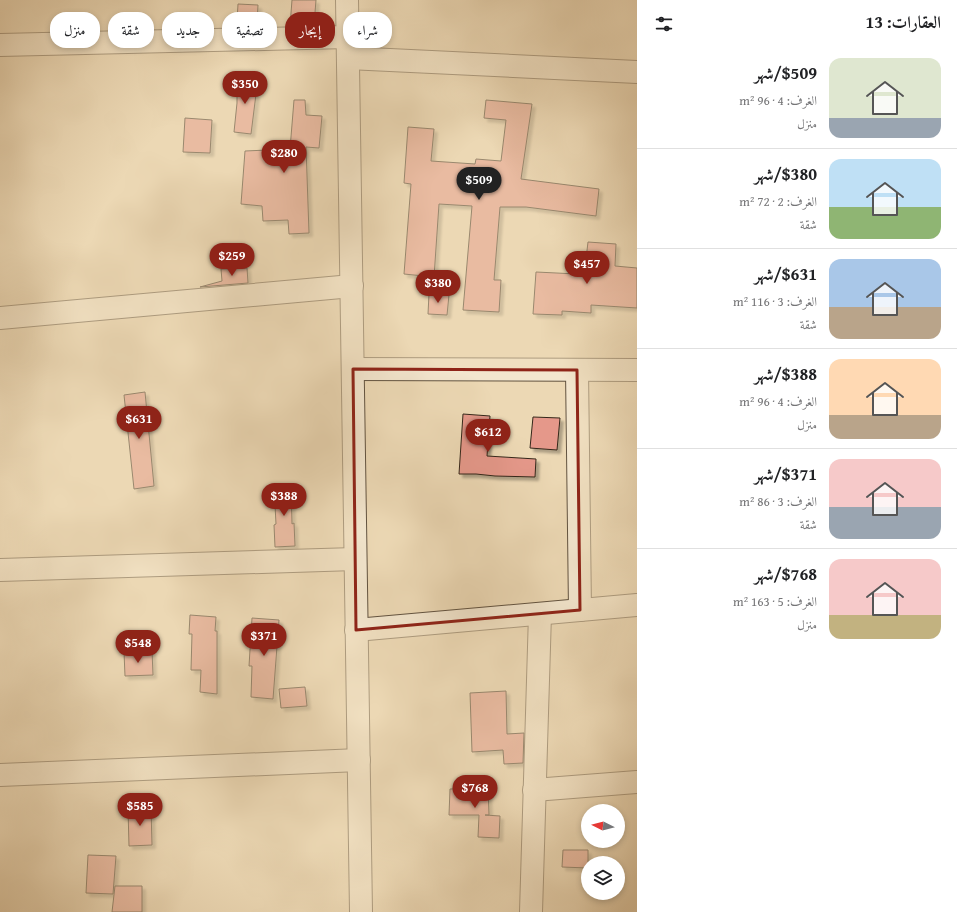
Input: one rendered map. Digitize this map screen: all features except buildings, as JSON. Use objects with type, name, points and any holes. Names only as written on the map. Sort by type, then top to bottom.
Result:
[{"type":"street","points":[[347,0],[347,12]]},
{"type":"street","points":[[0,45],[343,48]]},
{"type":"street","points":[[361,912],[348,48],[637,72]]},
{"type":"street","points":[[0,318],[352,286]]},
{"type":"street","points":[[353,369],[637,370]]},
{"type":"street","points":[[577,370],[580,610]]},
{"type":"street","points":[[0,570],[355,559]]},
{"type":"street","points":[[356,630],[637,605]]},
{"type":"street","points":[[531,912],[540,614]]},
{"type":"street","points":[[0,775],[359,760]]},
{"type":"street","points":[[534,790],[637,782]]},
{"type":"highlighted area","points":[[353,369],[577,370],[580,610],[356,630]]}]
